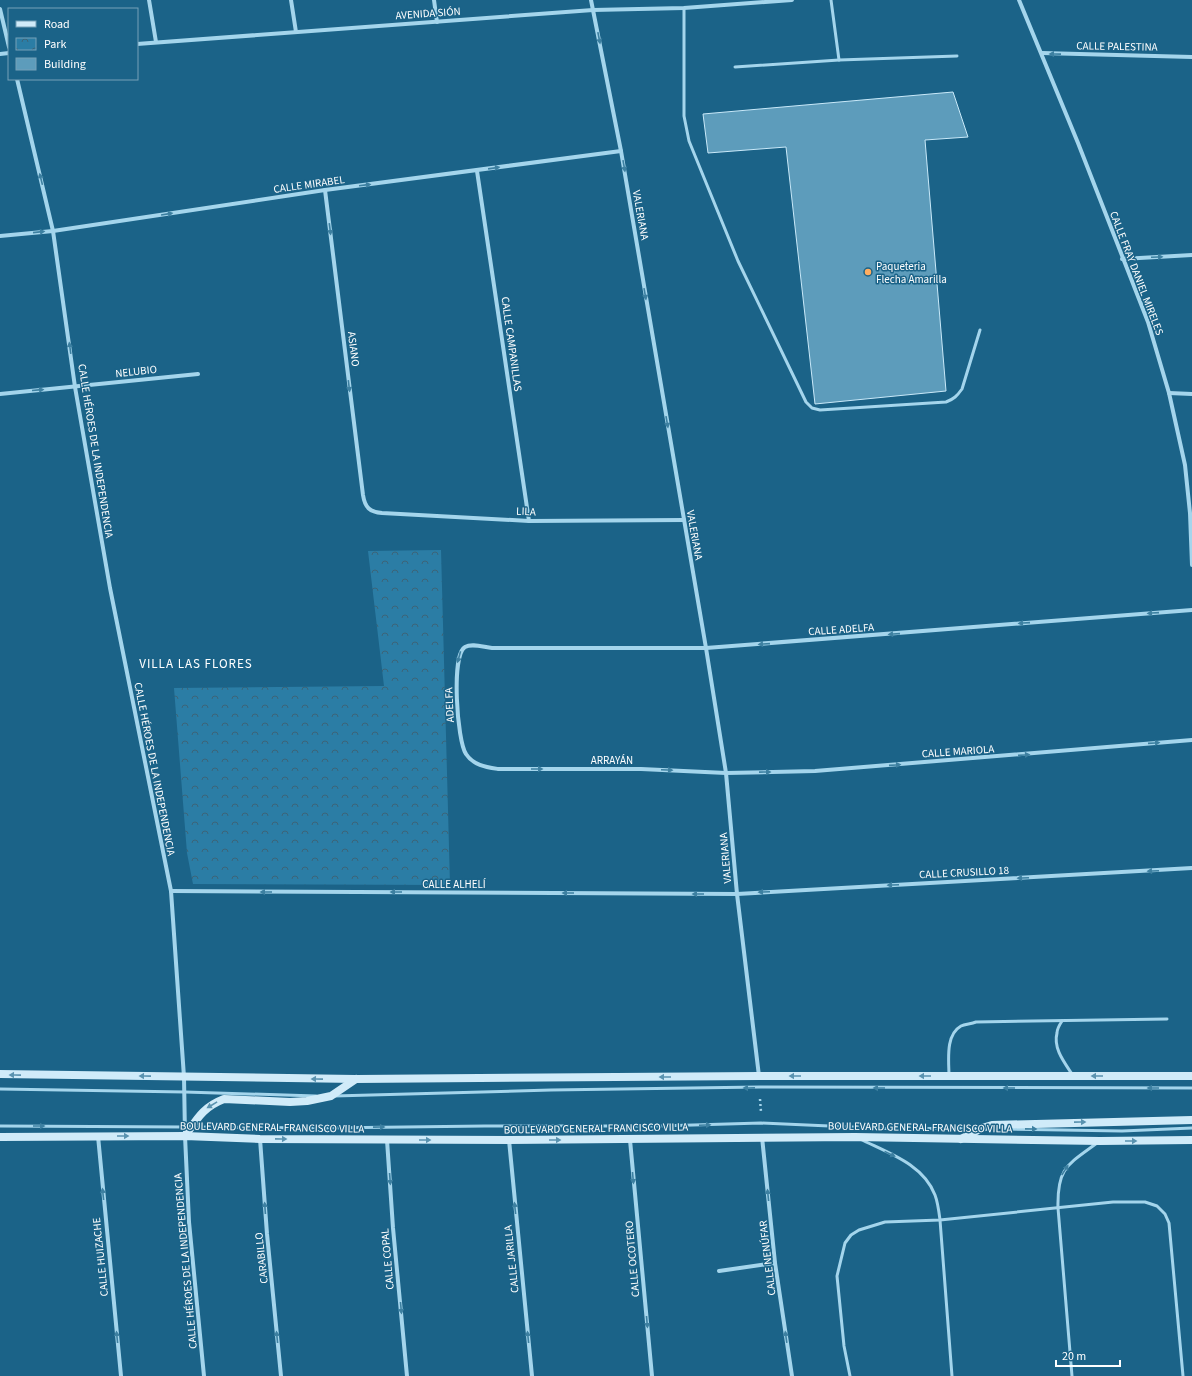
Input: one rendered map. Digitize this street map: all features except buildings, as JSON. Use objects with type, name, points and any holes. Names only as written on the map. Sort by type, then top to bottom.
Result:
[{"type":"main road","points":[[0,1074],[356,1079],[759,1076],[1192,1076]]},
{"type":"main road","points":[[185,1136],[189,1127],[205,1109],[224,1099],[290,1102],[306,1101],[330,1096],[356,1079]]},
{"type":"main road","points":[[961,1139],[982,1128],[1001,1124],[1192,1120]]},
{"type":"main road","name":"BOULEVARD GENERAL FRANCISCO VILLA","points":[[0,1137],[185,1136],[260,1139],[387,1140],[630,1140],[762,1137],[855,1137],[1100,1141],[1192,1140]]},
{"type":"street","points":[[149,0],[156,42]]},
{"type":"street","points":[[292,0],[296,32]]},
{"type":"street","points":[[434,0],[437,22]]},
{"type":"street","name":"VALERIANA","points":[[591,0],[621,151],[726,773],[737,894],[759,1076]]},
{"type":"street","name":"AVENIDA SIÓN","points":[[138,44],[593,10],[684,8],[792,0]]},
{"type":"street","name":"CALLE FRAY DANIEL MIRELES","points":[[1019,0],[1042,53],[1148,322],[1170,393],[1185,464],[1190,513],[1192,565]]},
{"type":"street","points":[[0,9],[8,43]]},
{"type":"street","name":"CALLE PALESTINA","points":[[1042,53],[1192,57]]},
{"type":"street","name":"CALLE HÉROES DE LA INDEPENDENCIA","points":[[17,80],[53,231],[75,387],[110,588],[171,891],[185,1092],[189,1127]]},
{"type":"street","name":"CALLE MIRABEL","points":[[0,236],[53,231],[325,190],[621,151]]},
{"type":"street","name":"CALLE CAMPANILLAS","points":[[477,170],[529,521]]},
{"type":"street","name":"ASIANO","points":[[325,190],[363,495],[364,502],[368,509]]},
{"type":"street","points":[[1122,259],[1192,255]]},
{"type":"street","name":"NELUBIO","points":[[0,394],[198,374]]},
{"type":"street","points":[[1170,393],[1192,394]]},
{"type":"street","name":"LILA","points":[[368,509],[374,512],[382,513],[529,521],[684,520]]},
{"type":"street","name":"CALLE ADELFA","points":[[492,648],[706,648],[1192,610]]},
{"type":"street","name":"ADELFA","points":[[492,648],[470,645],[464,647],[460,651],[456,669],[458,718],[461,740],[465,754],[474,762],[483,766],[498,769]]},
{"type":"street","name":"CALLE MARIOLA","points":[[726,773],[815,770],[1038,754],[1134,744],[1192,740]]},
{"type":"street","name":"ARRAYÁN","points":[[498,769],[641,769],[726,773]]},
{"type":"street","name":"CALLE CRUSILLO 18","points":[[737,894],[1192,868]]},
{"type":"street","name":"CALLE ALHELÍ","points":[[171,891],[737,894]]},
{"type":"street","name":"CALLE HUIZACHE","points":[[98,1136],[121,1376]]},
{"type":"street","name":"CALLE HÉROES DE LA INDEPENDENCIA","points":[[185,1136],[189,1222],[204,1376]]},
{"type":"street","name":"CALLE NENÚFAR","points":[[762,1137],[775,1263],[792,1376]]},
{"type":"street","name":"CARABILLO","points":[[260,1139],[267,1234],[281,1376]]},
{"type":"street","name":"CALLE COPAL","points":[[387,1140],[393,1228],[407,1376]]},
{"type":"street","name":"CALLE JARILLA","points":[[509,1140],[532,1376]]},
{"type":"street","name":"CALLE OCOTERO","points":[[630,1140],[652,1376]]},
{"type":"street","points":[[719,1271],[775,1263]]},
{"type":"lane","points":[[831,0],[840,60]]},
{"type":"lane","points":[[684,8],[684,116],[689,141],[738,261],[806,402],[812,408],[820,410],[946,402],[953,400],[958,396],[962,389],[980,330]]},
{"type":"lane","points":[[735,68],[840,60],[957,56]]},
{"type":"lane","points":[[949,1076],[950,1043],[953,1032],[961,1026],[976,1022],[1167,1019]]},
{"type":"lane","points":[[1062,1021],[1056,1033],[1057,1047],[1061,1057],[1073,1076]]},
{"type":"lane","points":[[0,1089],[330,1096],[551,1090],[760,1088],[1192,1088]]},
{"type":"lane","points":[[0,1126],[324,1128],[659,1126],[761,1123],[897,1129],[982,1128],[1122,1130],[1192,1128]]},
{"type":"lane","points":[[855,1137],[900,1159],[916,1169],[927,1180],[936,1196],[940,1220],[952,1376]]},
{"type":"lane","points":[[1072,1376],[1057,1189],[1062,1174],[1068,1165],[1100,1141]]},
{"type":"lane","points":[[850,1376],[844,1346],[837,1276],[845,1244],[851,1235],[859,1230],[885,1222],[940,1220],[1113,1202],[1145,1202],[1157,1206],[1165,1214],[1169,1223],[1183,1376]]},
{"type":"path","points":[[760,1088],[761,1123]]},
{"type":"green space","points":[[441,550],[450,885],[193,884],[187,853],[174,688],[384,686],[368,551]]},
{"type":"place","name":"Paqueteria Flecha Amarilla","points":[[868,272]]},
{"type":"district","name":"VILLA LAS FLORES","points":[[196,663]]}]
